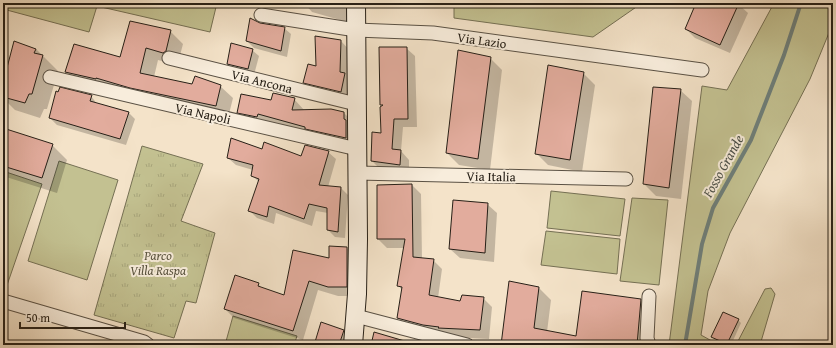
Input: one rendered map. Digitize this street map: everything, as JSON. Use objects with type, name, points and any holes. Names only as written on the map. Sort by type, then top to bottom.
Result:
[{"type":"main road","points":[[353,345],[356,316],[358,239],[356,3]]},
{"type":"street","name":"Via Lazio","points":[[261,15],[356,30],[433,33],[702,70]]},
{"type":"street","name":"Via Ancona","points":[[168,58],[356,104]]},
{"type":"street","name":"Via Napoli","points":[[50,77],[357,149]]},
{"type":"street","name":"Via Italia","points":[[357,173],[626,179]]},
{"type":"street","points":[[649,296],[647,338],[649,345]]},
{"type":"street","points":[[3,301],[144,342],[148,345]]},
{"type":"street","points":[[356,316],[467,345]]},
{"type":"green space","points":[[3,3],[217,3],[210,32],[97,6],[89,32],[3,9]]},
{"type":"green space","points":[[454,3],[642,3],[593,37],[454,18]]},
{"type":"green space","points":[[774,3],[833,3],[833,23],[810,79],[730,233],[708,291],[701,335],[719,345],[669,345],[702,86],[727,90]]},
{"type":"green space","name":"Parco Villa Raspa","points":[[142,146],[203,164],[181,221],[215,233],[196,303],[186,301],[174,338],[94,315]]},
{"type":"green space","points":[[59,161],[118,180],[87,280],[28,261]]},
{"type":"green space","points":[[3,171],[42,184],[5,291],[3,290]]},
{"type":"green space","points":[[551,191],[625,199],[620,236],[547,228]]},
{"type":"green space","points":[[632,198],[668,200],[659,285],[620,281]]},
{"type":"green space","points":[[546,231],[620,239],[617,274],[541,265]]},
{"type":"green space","points":[[771,288],[775,294],[760,345],[736,345],[765,289]]},
{"type":"green space","points":[[233,316],[297,336],[294,345],[225,345]]},
{"type":"building","points":[[696,3],[739,3],[720,45],[685,29]]},
{"type":"building","points":[[250,18],[260,23],[285,27],[281,51],[246,41]]},
{"type":"building","points":[[130,21],[171,30],[166,51],[163,53],[146,48],[140,73],[192,84],[195,76],[221,85],[216,106],[130,88],[96,78],[65,72],[74,44],[120,57]]},
{"type":"building","points":[[315,36],[341,40],[340,72],[345,73],[341,92],[303,83],[308,64],[316,66]]},
{"type":"building","points":[[14,41],[36,49],[34,53],[43,55],[32,94],[29,94],[25,103],[3,97],[3,83]]},
{"type":"building","points":[[231,43],[253,49],[248,69],[227,64]]},
{"type":"building","points":[[379,47],[407,47],[408,119],[394,119],[392,149],[401,150],[400,165],[371,161],[372,132],[381,133],[380,107],[383,105],[380,105]]},
{"type":"building","points":[[458,50],[491,57],[478,159],[446,153]]},
{"type":"building","points":[[548,65],[584,72],[570,160],[535,154]]},
{"type":"building","points":[[60,87],[92,95],[90,101],[129,112],[120,139],[49,118],[56,91],[58,92]]},
{"type":"building","points":[[653,87],[681,89],[669,188],[643,184]]},
{"type":"building","points":[[273,93],[295,98],[292,110],[331,109],[344,112],[344,119],[346,120],[346,138],[305,129],[305,127],[258,114],[257,117],[237,113],[241,94],[271,100]]},
{"type":"building","points":[[3,128],[53,144],[42,178],[3,166]]},
{"type":"building","points":[[231,138],[262,149],[264,142],[301,156],[305,145],[329,151],[319,185],[341,187],[338,232],[327,230],[327,208],[309,204],[304,219],[269,206],[267,217],[248,211],[259,179],[251,176],[253,165],[227,158]]},
{"type":"building","points":[[412,184],[413,257],[434,259],[429,295],[460,301],[462,295],[484,297],[480,330],[438,328],[439,327],[423,325],[397,318],[402,287],[397,286],[405,239],[377,239],[377,185]]},
{"type":"building","points":[[453,200],[488,203],[485,253],[449,249]]},
{"type":"building","points":[[329,246],[347,247],[347,287],[328,287],[309,281],[293,331],[224,309],[235,275],[259,283],[258,286],[284,295],[293,250],[329,258]]},
{"type":"building","points":[[509,281],[539,287],[534,328],[576,336],[582,291],[641,299],[637,345],[501,345]]},
{"type":"building","points":[[723,312],[739,319],[727,344],[711,337]]},
{"type":"building","points":[[321,322],[344,330],[339,345],[323,345],[315,342]]},
{"type":"building","points":[[374,332],[408,342],[408,345],[371,345]]},
{"type":"waterway","name":"Fosso Grande","points":[[685,345],[702,244],[713,208],[751,140],[784,55],[801,3]]}]
